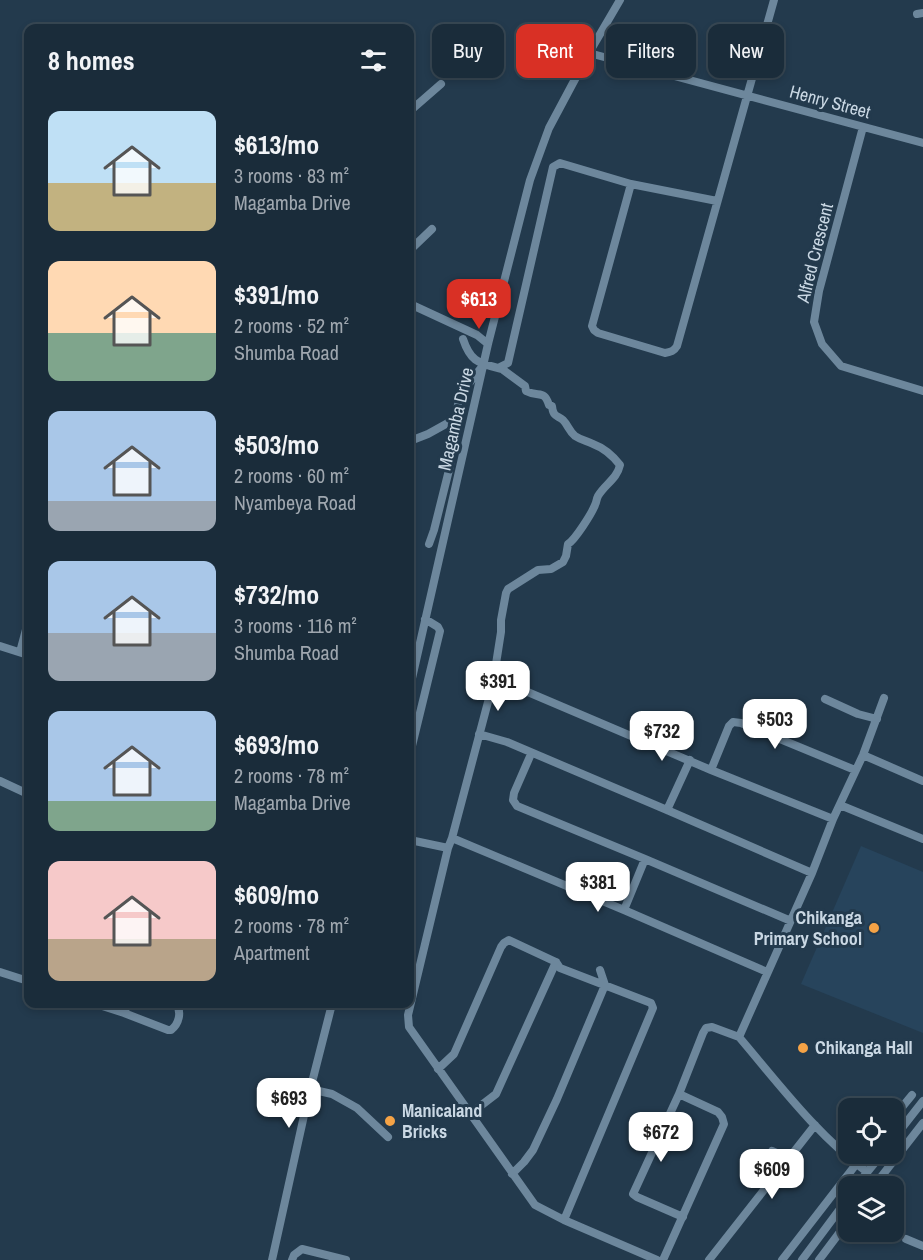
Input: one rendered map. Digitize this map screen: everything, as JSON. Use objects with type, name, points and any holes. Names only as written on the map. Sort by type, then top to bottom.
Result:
[{"type":"street","name":"Magamba Drive","points":[[594,44],[620,0]]},
{"type":"street","points":[[631,184],[592,326],[598,333],[665,353],[674,351],[774,0]]},
{"type":"street","name":"Henry Street","points":[[594,54],[923,144]]},
{"type":"street","name":"Magamba Drive","points":[[414,669],[488,344],[530,180],[549,128],[576,78]]},
{"type":"street","points":[[414,108],[441,84]]},
{"type":"street","name":"Alfred Crescent","points":[[863,127],[819,291],[814,322],[822,344],[841,366],[923,391]]},
{"type":"street","points":[[498,368],[508,363],[553,167],[560,163],[631,184],[717,201]]},
{"type":"street","points":[[414,246],[432,229]]},
{"type":"street","points":[[414,306],[477,335],[488,344]]},
{"type":"street","points":[[414,990],[448,848],[493,683],[503,605],[508,589],[538,570],[551,569],[563,562],[568,544],[581,531],[595,507],[598,496],[616,476],[620,465],[601,447],[571,432],[563,420],[552,412],[552,406],[543,395],[526,391],[525,386],[502,369],[477,362],[471,356],[463,339]]},
{"type":"street","points":[[429,544],[449,470],[460,395],[484,365]]},
{"type":"street","points":[[414,439],[455,419]]},
{"type":"street","points":[[414,738],[440,631],[438,627],[425,619]]},
{"type":"street","points":[[0,646],[24,653]]},
{"type":"street","points":[[493,683],[501,681],[832,819]]},
{"type":"street","points":[[739,1037],[812,873],[832,819],[863,754],[884,698]]},
{"type":"street","points":[[825,699],[858,714],[877,719]]},
{"type":"street","points":[[711,770],[729,726],[733,722],[741,723],[855,770]]},
{"type":"street","points":[[479,734],[507,742],[812,873]]},
{"type":"street","points":[[531,754],[514,793],[513,800],[517,806],[790,921]]},
{"type":"street","points":[[863,754],[923,781]]},
{"type":"street","points":[[667,810],[690,760]]},
{"type":"street","points":[[0,781],[24,792]]},
{"type":"street","points":[[840,805],[923,839]]},
{"type":"street","points":[[452,838],[767,972]]},
{"type":"street","points":[[414,841],[448,848]]},
{"type":"street","points":[[624,910],[645,859]]},
{"type":"street","points":[[438,1069],[454,1054],[504,943],[508,940],[556,962],[560,968],[651,1003],[653,1008],[564,1220]]},
{"type":"street","points":[[470,1114],[496,1094],[556,962]]},
{"type":"street","points":[[512,1174],[533,1150],[557,1099],[604,985],[600,969]]},
{"type":"street","points":[[0,972],[24,980]]},
{"type":"street","points":[[108,1008],[168,1030],[178,1023],[178,1008]]},
{"type":"street","points":[[124,1013],[126,1008]]},
{"type":"street","points":[[272,1260],[310,1089],[332,1008]]},
{"type":"street","points":[[410,1008],[409,1027],[535,1205],[657,1260]]},
{"type":"street","points":[[683,1216],[633,1194],[679,1094],[702,1033],[706,1028],[712,1027],[739,1037],[815,1125],[838,1147]]},
{"type":"street","points":[[310,1089],[332,1094],[357,1108],[388,1137]]},
{"type":"street","points":[[663,1260],[724,1124],[718,1112],[679,1094]]},
{"type":"street","points":[[904,1105],[912,1095]]},
{"type":"street","points":[[904,1125],[923,1101]]},
{"type":"street","points":[[882,1176],[923,1123]]},
{"type":"street","points":[[709,1260],[815,1125]]},
{"type":"street","points":[[773,1178],[760,1173],[772,1151],[788,1158]]},
{"type":"street","points":[[782,1260],[856,1164],[867,1172]]},
{"type":"street","points":[[864,1176],[874,1164]]},
{"type":"street","points":[[802,1260],[838,1212]]},
{"type":"street","points":[[819,1260],[838,1235]]},
{"type":"street","points":[[906,1239],[923,1246]]},
{"type":"street","points":[[291,1260],[302,1249],[346,1260]]},
{"type":"shaded area","name":"Chikanga Primary School","points":[[861,846],[923,872],[923,1033],[801,984]]},
{"type":"place","name":"Chikanga Primary School","points":[[874,928]]},
{"type":"place","name":"Chikanga Hall","points":[[803,1048]]},
{"type":"place","name":"Manicaland Bricks","points":[[390,1121]]}]
